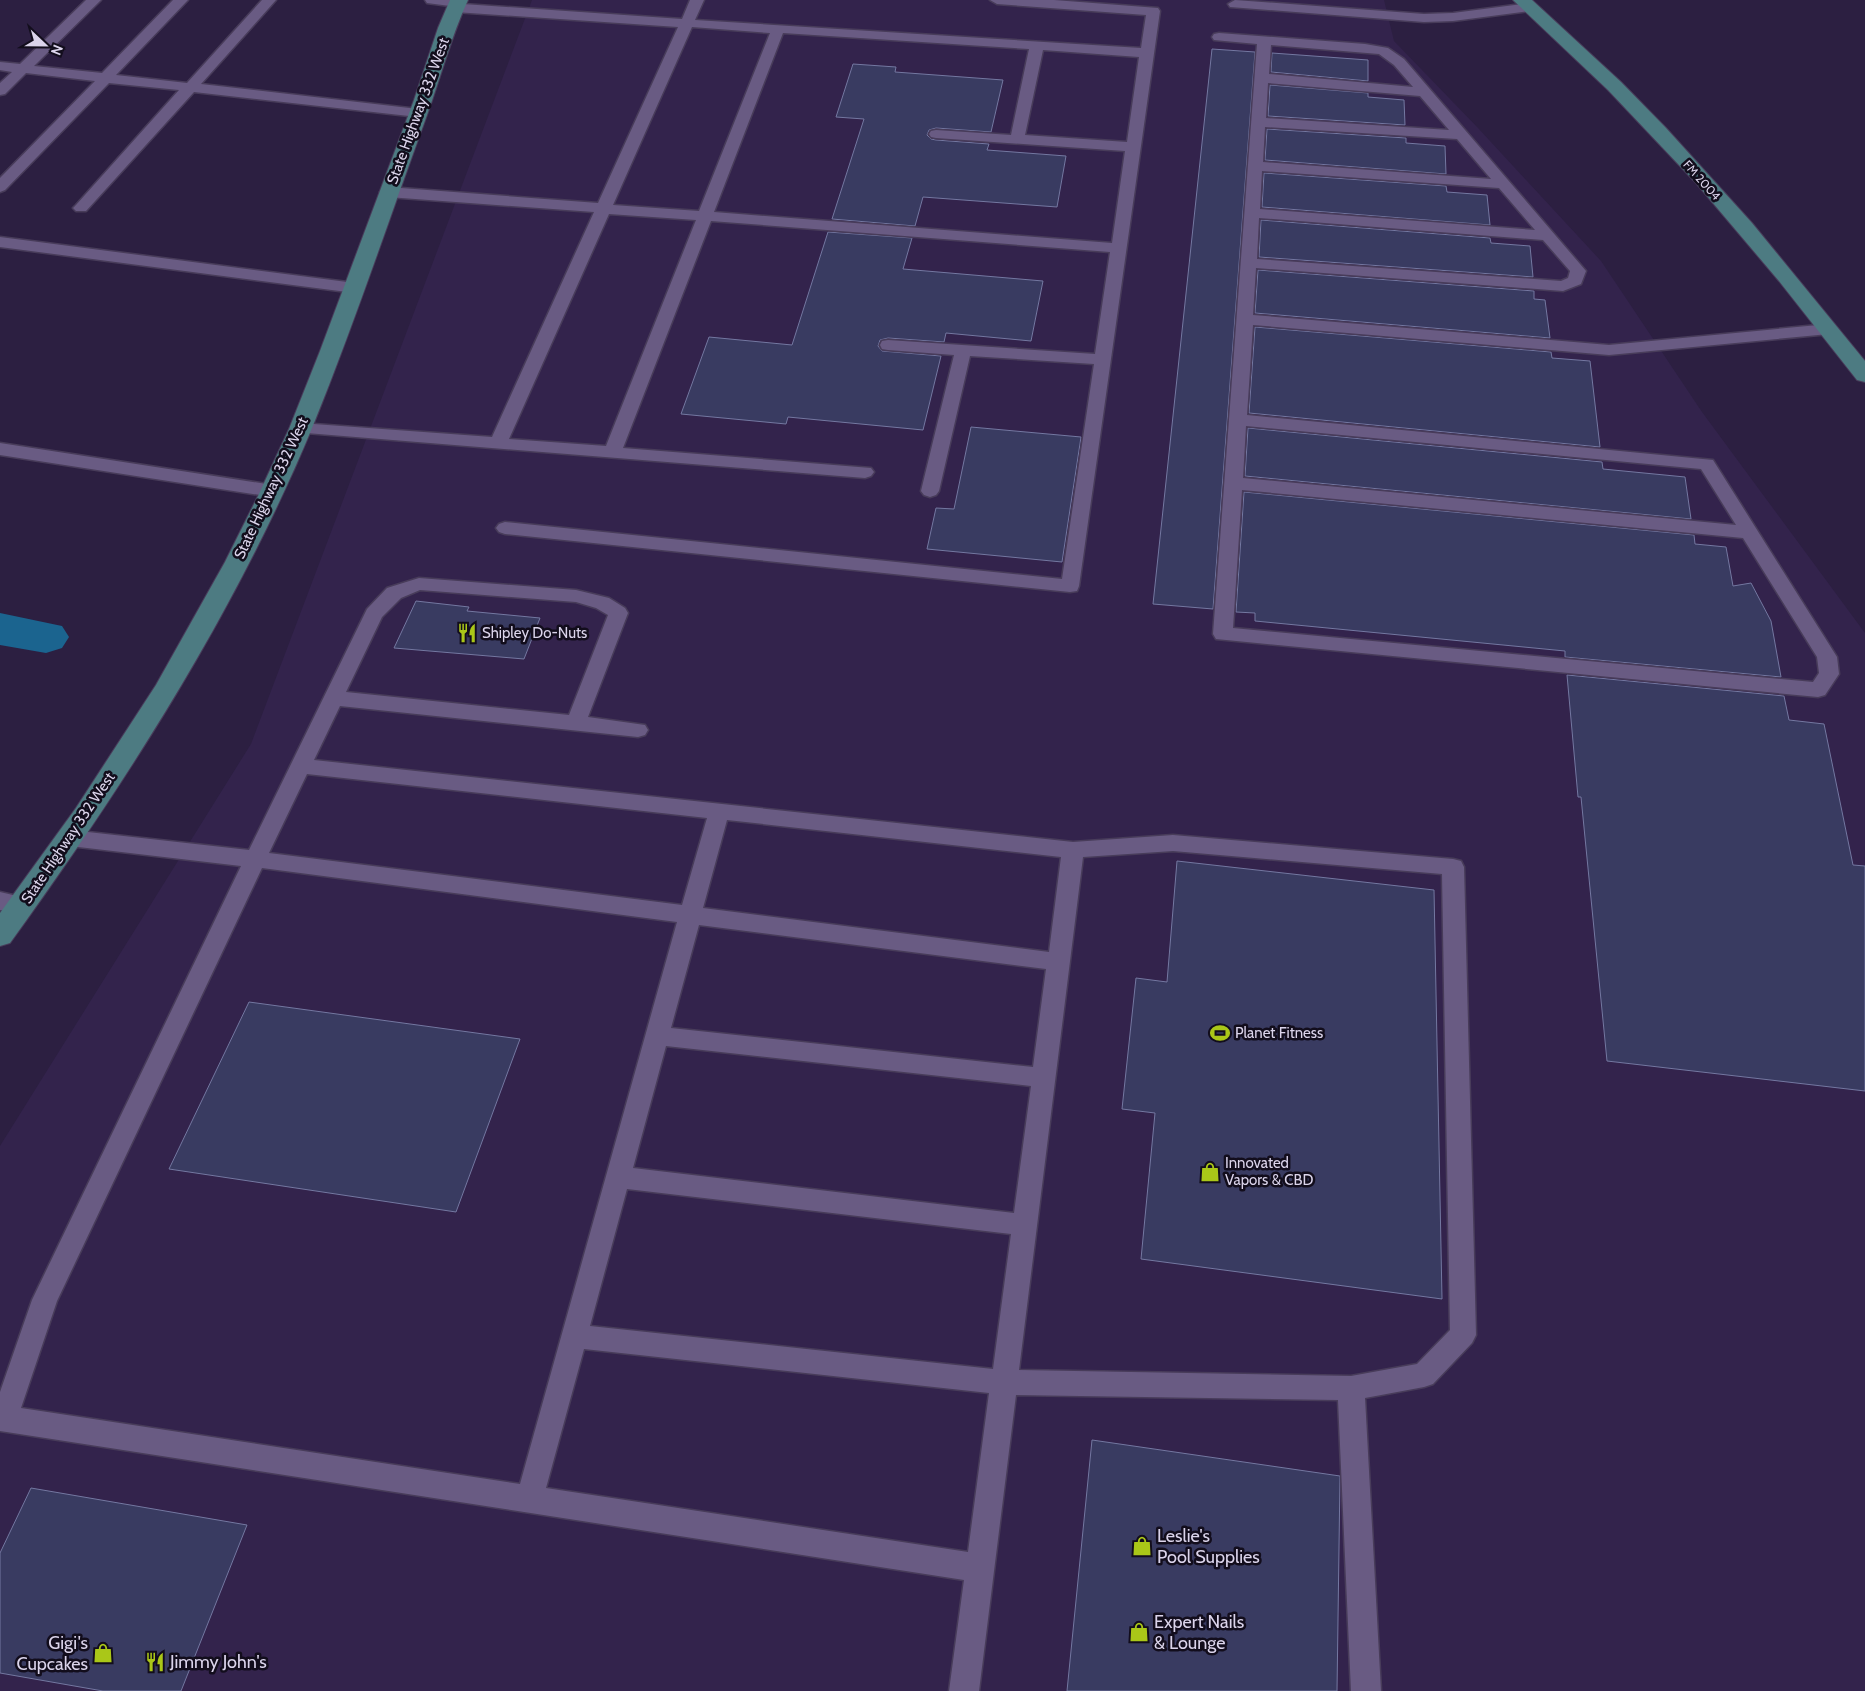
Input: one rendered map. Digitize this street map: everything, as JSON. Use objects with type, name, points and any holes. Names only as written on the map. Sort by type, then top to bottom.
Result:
[{"type":"main road","name":"FM 2004","points":[[1526,3],[1562,34],[1628,98],[1733,215],[1865,376]]},
{"type":"main road","name":"State Highway 332 West","points":[[0,935],[11,903],[70,838],[178,673],[273,491],[355,288],[457,4]]},
{"type":"lane","points":[[0,91],[94,0]]},
{"type":"lane","points":[[0,187],[180,0]]},
{"type":"lane","points":[[81,208],[269,0]]},
{"type":"lane","points":[[432,0],[457,4],[687,23],[1147,53]]},
{"type":"lane","points":[[499,442],[698,0]]},
{"type":"lane","points":[[505,528],[1070,586],[1153,11],[997,0]]},
{"type":"lane","points":[[1235,4],[1424,18],[1453,17],[1526,3]]},
{"type":"lane","points":[[613,452],[778,29]]},
{"type":"lane","points":[[1219,37],[1383,51],[1399,62],[1578,271],[1575,280],[1563,286],[1248,263]]},
{"type":"lane","points":[[1238,420],[1707,464],[1827,657],[1829,674],[1818,690],[1223,634],[1264,40]]},
{"type":"lane","points":[[1017,139],[1037,46]]},
{"type":"lane","points":[[0,66],[418,113]]},
{"type":"lane","points":[[1261,78],[1425,92]]},
{"type":"lane","points":[[1258,122],[1462,135]]},
{"type":"lane","points":[[936,134],[1133,147]]},
{"type":"lane","points":[[1255,166],[1503,184]]},
{"type":"lane","points":[[388,192],[1119,248]]},
{"type":"lane","points":[[1252,213],[1547,236]]},
{"type":"lane","points":[[0,242],[355,288]]},
{"type":"lane","points":[[1244,319],[1609,350],[1828,329]]},
{"type":"lane","points":[[888,344],[1102,360]]},
{"type":"lane","points":[[930,491],[963,350]]},
{"type":"lane","points":[[300,428],[865,472]]},
{"type":"lane","points":[[0,449],[273,491]]},
{"type":"lane","points":[[1233,483],[1749,532]]},
{"type":"lane","points":[[576,723],[618,614],[602,603],[576,596],[419,584],[394,593],[374,614],[45,1300],[2,1418],[980,1568]]},
{"type":"lane","points":[[333,698],[638,730]]},
{"type":"lane","points":[[301,766],[1073,850],[1173,843],[1453,867],[1463,1335],[1424,1375],[1351,1388],[1003,1382],[574,1336]]},
{"type":"lane","points":[[529,1500],[719,811]]},
{"type":"lane","points":[[70,838],[255,859],[1058,962]]},
{"type":"lane","points":[[964,1691],[1073,850]]},
{"type":"lane","points":[[657,1036],[1044,1078]]},
{"type":"lane","points":[[618,1177],[1024,1224]]},
{"type":"lane","points":[[1351,1388],[1366,1691]]},
{"type":"shaded area","points":[[532,0],[1384,0],[1394,41],[1478,128],[1601,261],[1702,412],[1865,633],[1865,1691],[0,1691],[0,1146],[251,744]]},
{"type":"building","points":[[1212,49],[1255,52],[1213,609],[1153,604]]},
{"type":"building","points":[[1272,53],[1368,60],[1368,81],[1271,72]]},
{"type":"building","points":[[853,64],[896,67],[895,72],[1003,80],[991,132],[936,128],[929,130],[927,135],[931,139],[936,140],[989,144],[987,150],[1066,156],[1057,207],[923,197],[915,226],[832,219],[864,119],[836,117]]},
{"type":"building","points":[[1270,85],[1368,93],[1368,97],[1404,100],[1405,125],[1268,116]]},
{"type":"building","points":[[1267,129],[1406,138],[1406,143],[1445,146],[1446,174],[1265,160]]},
{"type":"building","points":[[1264,173],[1446,186],[1447,192],[1487,195],[1490,225],[1262,207]]},
{"type":"building","points":[[1261,220],[1490,238],[1491,243],[1530,246],[1533,277],[1259,257]]},
{"type":"building","points":[[828,232],[912,238],[903,269],[1043,281],[1031,341],[946,333],[944,342],[888,338],[880,340],[878,346],[882,351],[941,356],[923,430],[788,417],[786,424],[681,414],[709,337],[792,345]]},
{"type":"building","points":[[1258,270],[1534,291],[1534,299],[1545,300],[1550,338],[1255,313]]},
{"type":"building","points":[[1255,327],[1551,352],[1552,358],[1590,361],[1600,447],[1249,413]]},
{"type":"building","points":[[971,427],[1081,437],[1062,562],[927,549],[936,508],[954,509]]},
{"type":"building","points":[[1248,428],[1602,462],[1603,469],[1685,477],[1691,519],[1245,476]]},
{"type":"building","points":[[1244,492],[1694,535],[1695,544],[1726,547],[1733,586],[1751,583],[1771,621],[1781,677],[1565,657],[1565,651],[1255,621],[1255,613],[1236,612]]},
{"type":"building","name":"Shipley Do-Nuts","points":[[416,601],[469,607],[467,611],[540,618],[524,659],[394,648]]},
{"type":"building","points":[[1567,675],[1784,696],[1789,720],[1824,724],[1853,865],[1865,866],[1865,1091],[1607,1061],[1581,797],[1578,797]]},
{"type":"building","points":[[1177,861],[1434,890],[1442,1299],[1141,1259],[1155,1113],[1122,1109],[1136,978],[1167,982]]},
{"type":"building","points":[[249,1002],[520,1039],[456,1212],[169,1169]]},
{"type":"building","points":[[1092,1440],[1340,1476],[1337,1691],[1067,1691]]},
{"type":"building","points":[[31,1488],[247,1525],[181,1691],[103,1691],[0,1673],[0,1553]]},
{"type":"waterway","points":[[0,629],[46,637]]},
{"type":"place","name":"Shipley Do-Nuts","points":[[467,633]]},
{"type":"place","name":"Planet Fitness","points":[[1220,1033]]},
{"type":"place","name":"Innovated Vapors & CBD","points":[[1210,1172]]},
{"type":"place","name":"Leslie's Pool Supplies","points":[[1142,1546]]},
{"type":"place","name":"Expert Nails & Lounge","points":[[1139,1632]]},
{"type":"place","name":"Gigi's Cupcakes","points":[[103,1653]]},
{"type":"place","name":"Jimmy John's","points":[[155,1662]]}]
